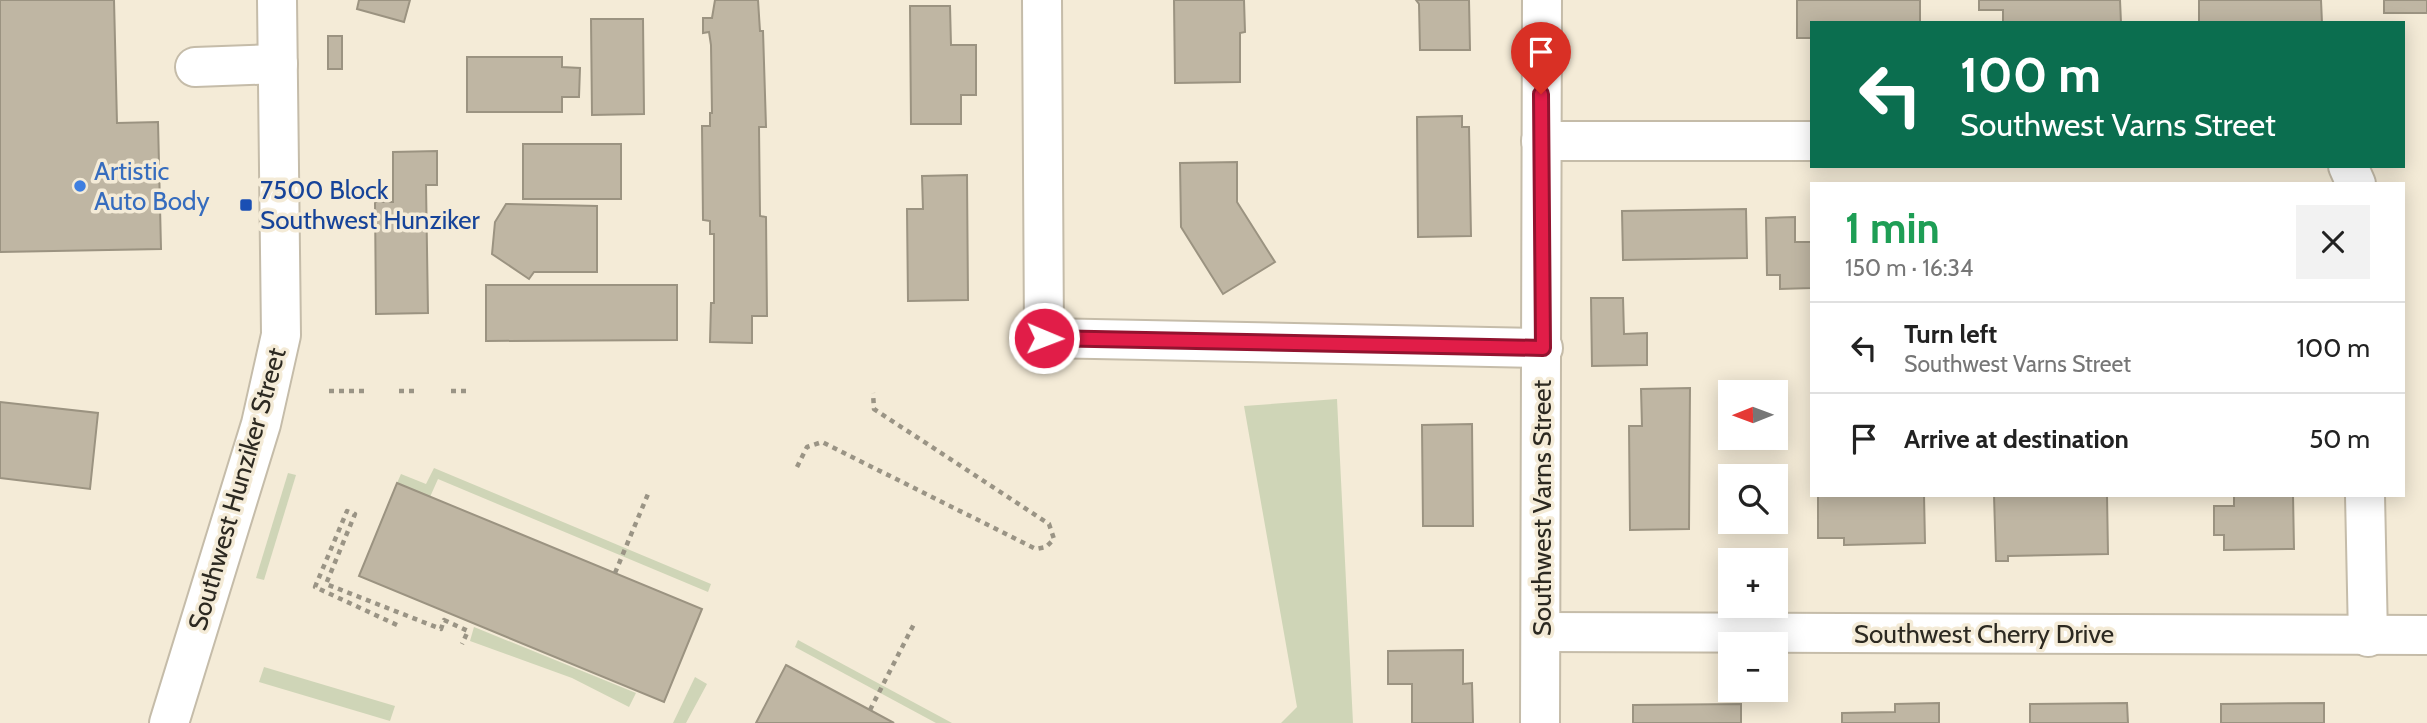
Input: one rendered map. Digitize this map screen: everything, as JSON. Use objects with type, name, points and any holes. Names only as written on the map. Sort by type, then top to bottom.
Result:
[{"type":"street","name":"Southwest Hunziker Street","points":[[169,723],[261,424],[281,335],[277,0]]},
{"type":"street","points":[[1042,0],[1044,338],[1543,348]]},
{"type":"street","name":"Southwest Varns Street","points":[[1540,723],[1542,0]]},
{"type":"street","points":[[195,67],[278,64]]},
{"type":"street","points":[[1541,141],[1810,141]]},
{"type":"street","points":[[2365,497],[2368,637]]},
{"type":"street","name":"Southwest Cherry Drive","points":[[1541,632],[2368,637],[2427,635]]},
{"type":"path","points":[[329,391],[369,391]]},
{"type":"path","points":[[399,391],[417,391]]},
{"type":"path","points":[[451,391],[467,391]]},
{"type":"path","points":[[797,467],[807,447],[822,442],[1036,549],[1046,547],[1054,539],[1049,524],[874,409],[873,393]]},
{"type":"path","points":[[615,573],[648,494]]},
{"type":"path","points":[[397,625],[314,587],[346,511],[355,514],[326,584],[441,629],[444,620],[468,631],[462,644]]},
{"type":"path","points":[[870,710],[915,622]]},
{"type":"green space","points":[[1337,399],[1353,723],[1281,723],[1297,707],[1244,406]]},
{"type":"green space","points":[[434,468],[711,584],[708,592],[438,479],[430,497],[397,483],[401,474],[426,484]]},
{"type":"green space","points":[[288,473],[296,475],[264,580],[256,578]]},
{"type":"green space","points":[[474,627],[636,693],[629,707],[572,678],[470,641]]},
{"type":"green space","points":[[798,640],[952,723],[936,723],[795,647]]},
{"type":"green space","points":[[264,667],[395,706],[390,721],[259,682]]},
{"type":"green space","points":[[695,677],[707,684],[686,723],[673,723]]},
{"type":"building","name":"Artistic Auto Body","points":[[0,0],[114,0],[117,123],[158,122],[161,249],[0,252]]},
{"type":"building","points":[[359,0],[410,0],[404,22],[357,9]]},
{"type":"building","points":[[715,0],[758,0],[760,31],[763,31],[766,127],[759,127],[760,216],[766,217],[767,316],[752,316],[752,343],[710,342],[711,303],[714,303],[714,234],[710,234],[710,221],[703,220],[702,126],[710,126],[712,113],[711,45],[709,32],[703,33],[703,18],[712,18]]},
{"type":"building","points":[[1174,0],[1244,0],[1245,32],[1240,33],[1240,82],[1175,83]]},
{"type":"building","points":[[1416,0],[1469,0],[1470,50],[1420,50],[1419,4]]},
{"type":"building","points":[[1797,0],[1920,0],[1920,21],[1810,21],[1810,38],[1797,38]]},
{"type":"building","points":[[1979,0],[2120,0],[2121,21],[2003,21],[2003,10],[1979,10]]},
{"type":"building","points":[[2199,0],[2321,0],[2322,21],[2199,21]]},
{"type":"building","points":[[2384,0],[2427,0],[2427,13],[2384,13]]},
{"type":"building","points":[[910,6],[950,6],[951,45],[976,45],[976,95],[961,95],[961,124],[911,124]]},
{"type":"building","points":[[591,19],[643,19],[644,114],[592,115]]},
{"type":"building","points":[[328,36],[342,36],[342,69],[328,69]]},
{"type":"building","points":[[467,57],[562,57],[562,67],[580,68],[579,97],[562,97],[562,112],[467,112]]},
{"type":"building","points":[[1462,116],[1462,127],[1469,127],[1471,236],[1418,237],[1417,117]]},
{"type":"building","points":[[523,144],[621,144],[621,199],[523,199]]},
{"type":"building","points":[[437,151],[437,185],[426,185],[428,313],[376,314],[375,202],[393,202],[393,152]]},
{"type":"building","points":[[1237,162],[1237,202],[1275,262],[1223,294],[1181,227],[1180,163]]},
{"type":"building","points":[[967,175],[968,300],[908,301],[907,209],[923,209],[922,176]]},
{"type":"building","points":[[506,204],[597,206],[597,272],[534,272],[529,279],[492,254],[495,222]]},
{"type":"building","points":[[1746,209],[1747,258],[1623,260],[1622,211]]},
{"type":"building","points":[[1795,217],[1795,242],[1810,242],[1810,288],[1780,289],[1780,275],[1767,275],[1766,218]]},
{"type":"building","points":[[486,285],[677,285],[677,340],[486,341]]},
{"type":"building","points":[[1591,298],[1623,298],[1624,334],[1647,333],[1647,365],[1592,366]]},
{"type":"building","points":[[1690,388],[1689,529],[1630,530],[1629,426],[1642,426],[1641,389]]},
{"type":"building","points":[[0,402],[98,413],[90,489],[0,478]]},
{"type":"building","points":[[1472,424],[1473,526],[1423,526],[1422,425]]},
{"type":"building","points":[[397,483],[702,609],[664,702],[359,576]]},
{"type":"building","points":[[1818,497],[1924,497],[1925,543],[1844,545],[1844,538],[1818,538]]},
{"type":"building","points":[[1994,497],[2107,497],[2108,554],[2008,556],[2008,561],[1996,561]]},
{"type":"building","points":[[2234,497],[2293,497],[2294,549],[2224,550],[2224,535],[2214,535],[2214,506],[2234,506]]},
{"type":"building","points":[[1463,650],[1463,684],[1472,683],[1473,723],[1412,723],[1412,684],[1388,684],[1388,651]]},
{"type":"building","points":[[786,665],[870,710],[894,723],[756,723]]},
{"type":"building","points":[[1939,703],[1939,723],[1842,723],[1842,713],[1895,712],[1895,704]]},
{"type":"building","points":[[2127,703],[2128,723],[2030,723],[2030,704]]},
{"type":"building","points":[[2324,703],[2324,723],[2221,723],[2221,704]]},
{"type":"building","points":[[1741,704],[1741,723],[1633,723],[1633,705]]},
{"type":"place","name":"Artistic Auto Body","points":[[80,186]]},
{"type":"place","name":"7500 Block Southwest Hunziker","points":[[246,205]]},
{"type":"route","points":[[1044,338],[1543,348],[1541,94]]}]
